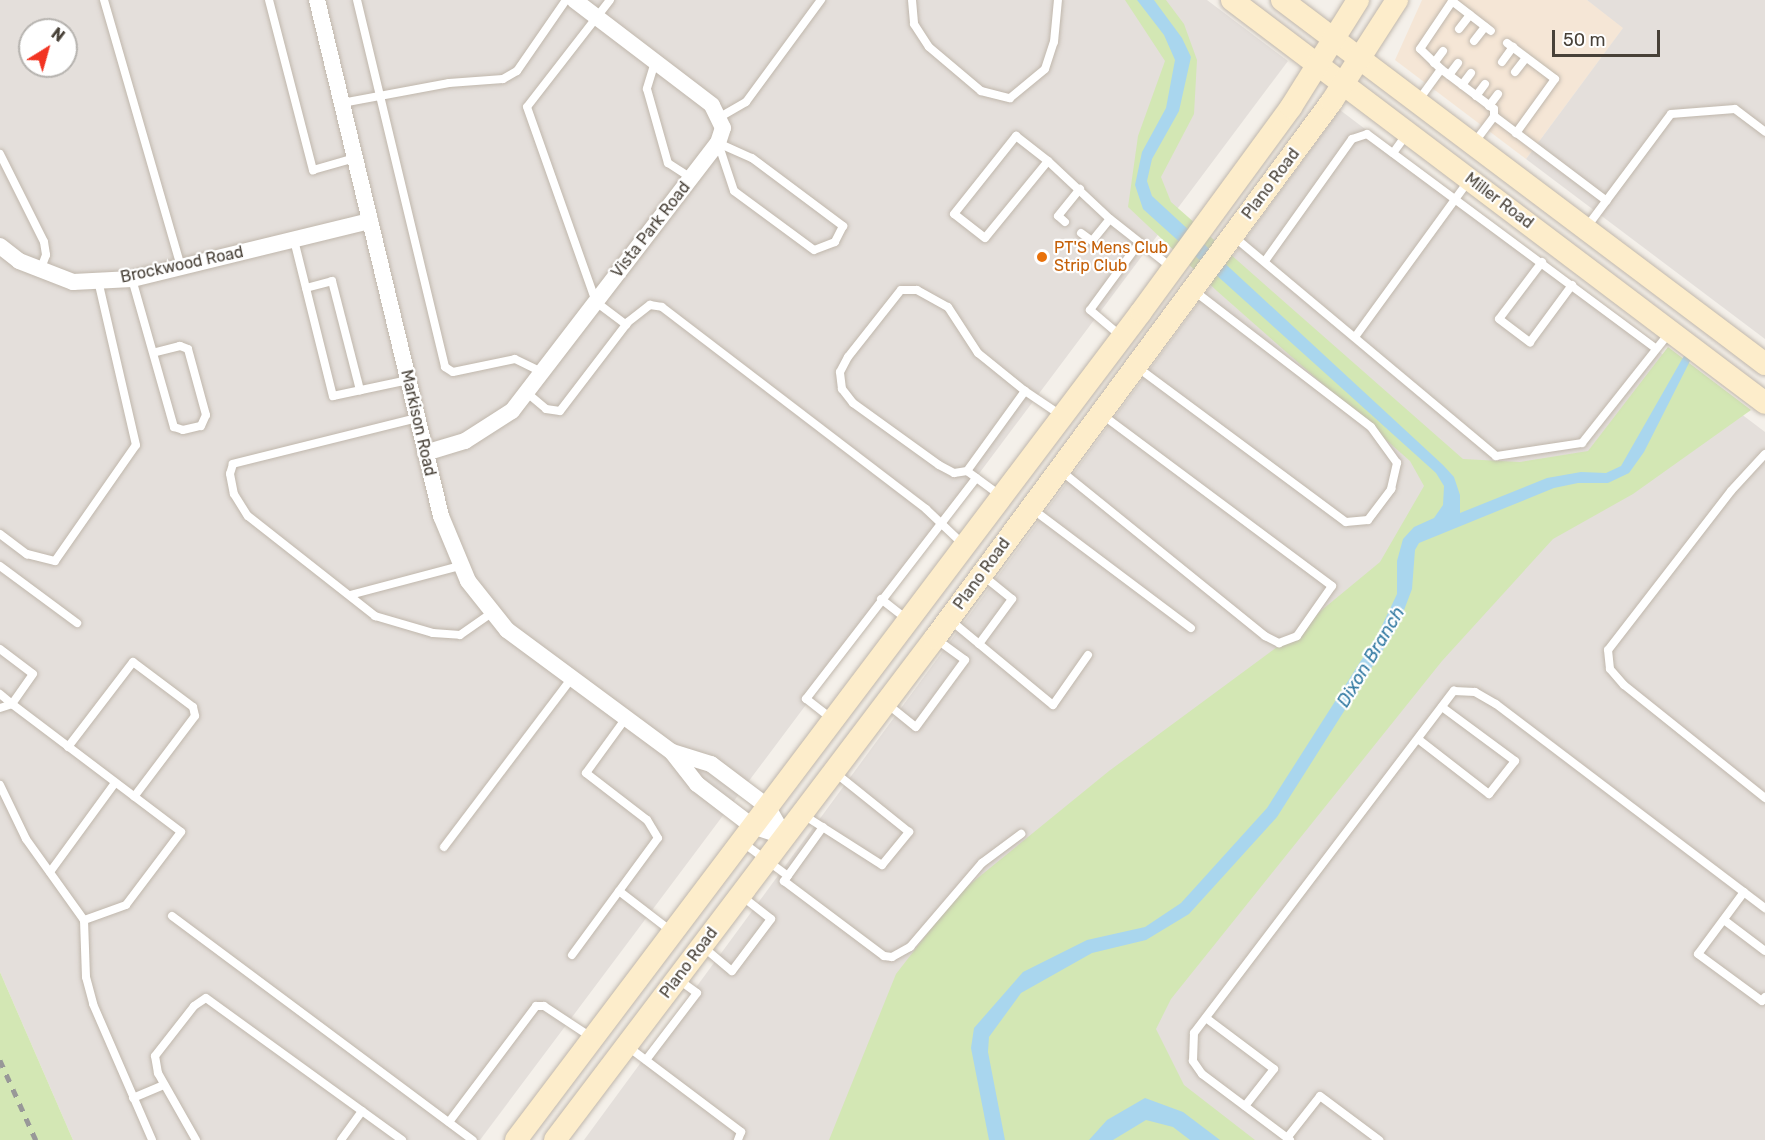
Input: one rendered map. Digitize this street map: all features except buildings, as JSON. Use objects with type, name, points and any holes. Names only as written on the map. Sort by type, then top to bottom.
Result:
[{"type":"main road","name":"Miller Road","points":[[1232,0],[1407,134],[1462,188],[1569,253],[1663,340],[1765,403]]},
{"type":"main road","name":"Miller Road","points":[[1282,0],[1765,364]]},
{"type":"main road","name":"Plano Road","points":[[516,1140],[1179,260],[1317,65],[1358,0]]},
{"type":"main road","name":"Plano Road","points":[[555,1140],[935,638],[1344,85],[1362,60],[1397,0]]},
{"type":"main road","points":[[1569,253],[1586,228]]},
{"type":"main road","points":[[1122,337],[1136,366]]},
{"type":"main road","points":[[964,545],[985,570]]},
{"type":"street","name":"Markison Road","points":[[317,0],[425,453],[441,516],[460,566],[491,613],[572,678],[672,752],[697,784],[746,833],[785,837]]},
{"type":"street","points":[[574,0],[712,105],[720,117],[723,128],[718,143]]},
{"type":"street","name":"Vista Park Road","points":[[425,453],[484,431],[512,411],[718,143]]},
{"type":"street","name":"Brockwood Road","points":[[0,246],[40,271],[73,282],[132,279],[370,221]]},
{"type":"street","name":"Markison Road","points":[[672,752],[711,764],[767,806],[785,837]]},
{"type":"lane","points":[[104,0],[181,267]]},
{"type":"lane","points":[[269,0],[313,170],[355,158]]},
{"type":"lane","points":[[357,0],[382,95],[444,367],[453,372],[515,359],[542,372]]},
{"type":"lane","points":[[342,103],[449,82],[503,79],[517,71],[566,0]]},
{"type":"lane","points":[[610,0],[526,107],[596,302],[626,325]]},
{"type":"lane","points":[[720,117],[746,102],[821,0]]},
{"type":"lane","points":[[912,0],[914,24],[929,48],[981,91],[1010,98],[1045,69],[1054,42],[1058,0]]},
{"type":"lane","points":[[1474,41],[1488,29],[1453,1],[1420,49],[1445,72],[1494,109],[1494,116],[1474,144]]},
{"type":"lane","points":[[1459,29],[1470,15]]},
{"type":"lane","points":[[1502,62],[1510,45],[1555,80],[1516,133]]},
{"type":"lane","points":[[1434,63],[1443,51]]},
{"type":"lane","points":[[1515,72],[1526,57]]},
{"type":"lane","points":[[655,62],[647,89],[668,163],[691,178]]},
{"type":"lane","points":[[1418,102],[1445,72],[1458,63]]},
{"type":"lane","points":[[1462,85],[1471,73]]},
{"type":"lane","points":[[1476,96],[1485,84]]},
{"type":"lane","points":[[1489,106],[1498,94]]},
{"type":"lane","points":[[1586,228],[1671,114],[1735,109],[1765,132]]},
{"type":"lane","points":[[1494,116],[1607,201]]},
{"type":"lane","points":[[1232,236],[1265,261],[1496,456],[1582,443],[1663,340],[1572,285],[1542,262],[1462,188],[1393,153],[1367,134],[1352,139],[1265,261]]},
{"type":"lane","points":[[1393,153],[1407,134]]},
{"type":"lane","points":[[1048,161],[985,238],[954,214],[1016,136],[1048,161],[1139,243],[1179,260]]},
{"type":"lane","points":[[718,143],[753,158],[843,226],[835,242],[814,250],[734,191],[718,143]]},
{"type":"lane","points":[[0,154],[44,242],[46,255],[40,271]]},
{"type":"lane","points":[[1355,337],[1462,188]]},
{"type":"lane","points":[[1065,222],[1058,216],[1080,189]]},
{"type":"lane","points":[[1081,233],[1092,241],[1110,219]]},
{"type":"lane","points":[[294,240],[333,396],[408,380]]},
{"type":"lane","points":[[1122,337],[1090,310],[1139,243]]},
{"type":"lane","points":[[1556,272],[1569,253]]},
{"type":"lane","points":[[1542,262],[1499,319],[1530,342],[1572,285]]},
{"type":"lane","points":[[132,279],[156,352],[174,427],[183,430],[201,426],[206,415],[188,349],[180,346],[156,352]]},
{"type":"lane","points":[[0,534],[27,554],[55,561],[136,445],[98,281]]},
{"type":"lane","points":[[306,288],[332,281],[360,390]]},
{"type":"lane","points":[[1136,366],[1346,522],[1368,520],[1391,489],[1397,463],[1371,427],[1192,289]]},
{"type":"lane","points":[[1001,496],[967,471],[954,472],[939,465],[853,403],[842,389],[840,372],[855,348],[901,290],[917,290],[948,307],[978,353],[1025,391],[1062,416]]},
{"type":"lane","points":[[526,392],[546,409],[560,411],[626,325],[650,305],[662,307],[926,509],[938,524],[964,545]]},
{"type":"lane","points":[[967,471],[1025,391]]},
{"type":"lane","points":[[1060,469],[1265,636],[1279,643],[1297,636],[1332,586],[1101,414]]},
{"type":"lane","points":[[417,418],[233,464],[230,474],[234,494],[248,516],[375,616],[433,633],[460,635],[491,613]]},
{"type":"lane","points":[[1764,457],[1731,490],[1608,650],[1610,669],[1624,685],[1765,798]]},
{"type":"lane","points":[[833,719],[806,699],[938,524],[976,478]]},
{"type":"lane","points":[[1031,508],[1191,628]]},
{"type":"lane","points":[[0,566],[77,623]]},
{"type":"lane","points":[[350,595],[460,566]]},
{"type":"lane","points":[[979,644],[1012,599],[985,570]]},
{"type":"lane","points":[[881,599],[908,620]]},
{"type":"lane","points":[[949,619],[1053,705],[1088,655]]},
{"type":"lane","points":[[886,703],[916,727],[965,660],[935,638]]},
{"type":"lane","points":[[0,649],[33,674],[12,704],[0,708]]},
{"type":"lane","points":[[68,747],[133,662],[193,706],[195,716],[134,797]]},
{"type":"lane","points":[[444,847],[572,678]]},
{"type":"lane","points":[[1379,1140],[1320,1096],[1289,1139],[1202,1074],[1193,1061],[1194,1033],[1454,691],[1464,690],[1496,704],[1765,908]]},
{"type":"lane","points":[[0,694],[181,832],[126,905],[84,920]]},
{"type":"lane","points":[[1418,739],[1489,794],[1515,761],[1442,707]]},
{"type":"lane","points":[[572,955],[658,838],[647,820],[586,773],[626,718]]},
{"type":"lane","points":[[802,814],[882,865],[909,832],[834,772]]},
{"type":"lane","points":[[50,872],[115,783]]},
{"type":"lane","points":[[0,785],[26,839],[84,920],[86,977],[133,1098],[152,1140]]},
{"type":"lane","points":[[823,827],[784,881],[884,956],[892,957],[910,947],[982,863],[1021,834]]},
{"type":"lane","points":[[746,833],[767,861],[788,876]]},
{"type":"lane","points":[[619,891],[672,932]]},
{"type":"lane","points":[[1744,892],[1698,954],[1762,1001],[1765,997]]},
{"type":"lane","points":[[702,946],[732,971],[771,919],[741,895]]},
{"type":"lane","points":[[172,916],[473,1140]]},
{"type":"lane","points":[[1724,920],[1765,951]]},
{"type":"lane","points":[[646,1060],[697,993],[677,978]]},
{"type":"lane","points":[[196,1140],[164,1084],[155,1056],[194,1006],[207,998],[402,1140]]},
{"type":"lane","points":[[449,1122],[536,1006],[544,1006],[593,1038]]},
{"type":"lane","points":[[1206,1018],[1274,1069],[1245,1106]]},
{"type":"lane","points":[[626,1046],[741,1132],[738,1140]]},
{"type":"lane","points":[[133,1098],[164,1084]]},
{"type":"lane","points":[[341,1140],[362,1111]]},
{"type":"shaded area","points":[[0,0],[1207,0],[1288,61],[480,1140],[73,1140],[0,972]]},
{"type":"shaded area","points":[[1422,0],[1587,0],[1624,27],[1526,159],[1395,60]]},
{"type":"shaded area","points":[[1587,0],[1765,0],[1765,339],[1526,159],[1623,28]]},
{"type":"shaded area","points":[[1340,110],[1765,432],[1765,1140],[584,1140]]},
{"type":"green space","points":[[1125,0],[1166,0],[1184,24],[1197,60],[1194,114],[1161,177],[1171,202],[1463,459],[1520,462],[1588,451],[1668,347],[1751,410],[1633,494],[1553,539],[1442,661],[1171,999],[1156,1029],[1184,1085],[1255,1140],[829,1140],[896,974],[958,894],[1109,771],[1277,647],[1380,562],[1424,486],[1410,461],[1217,291],[1128,207],[1138,136],[1165,61]]},
{"type":"green space","points":[[0,972],[73,1140],[0,1140]]},
{"type":"water","name":"Dixon Branch","points":[[1137,0],[1154,0],[1182,38],[1191,57],[1179,111],[1152,159],[1147,181],[1152,196],[1443,465],[1454,477],[1460,495],[1460,513],[1547,478],[1581,472],[1606,473],[1621,466],[1685,354],[1691,359],[1644,452],[1629,473],[1608,483],[1578,483],[1554,488],[1419,543],[1415,550],[1412,589],[1398,626],[1277,817],[1189,914],[1146,940],[1092,953],[1021,993],[989,1037],[988,1052],[1005,1140],[989,1140],[971,1048],[974,1028],[1023,972],[1087,940],[1145,927],[1181,903],[1267,808],[1378,634],[1397,594],[1397,561],[1403,539],[1414,527],[1434,518],[1443,505],[1444,486],[1436,473],[1143,209],[1135,185],[1142,152],[1166,108],[1175,60],[1164,35]]},
{"type":"water","points":[[1145,1098],[1183,1112],[1220,1140],[1190,1140],[1173,1127],[1146,1120],[1113,1140],[1089,1140],[1107,1120]]},
{"type":"railway","points":[[0,1060],[36,1140]]},
{"type":"place","name":"PT'S Mens Club Strip Club","points":[[1042,257]]}]
